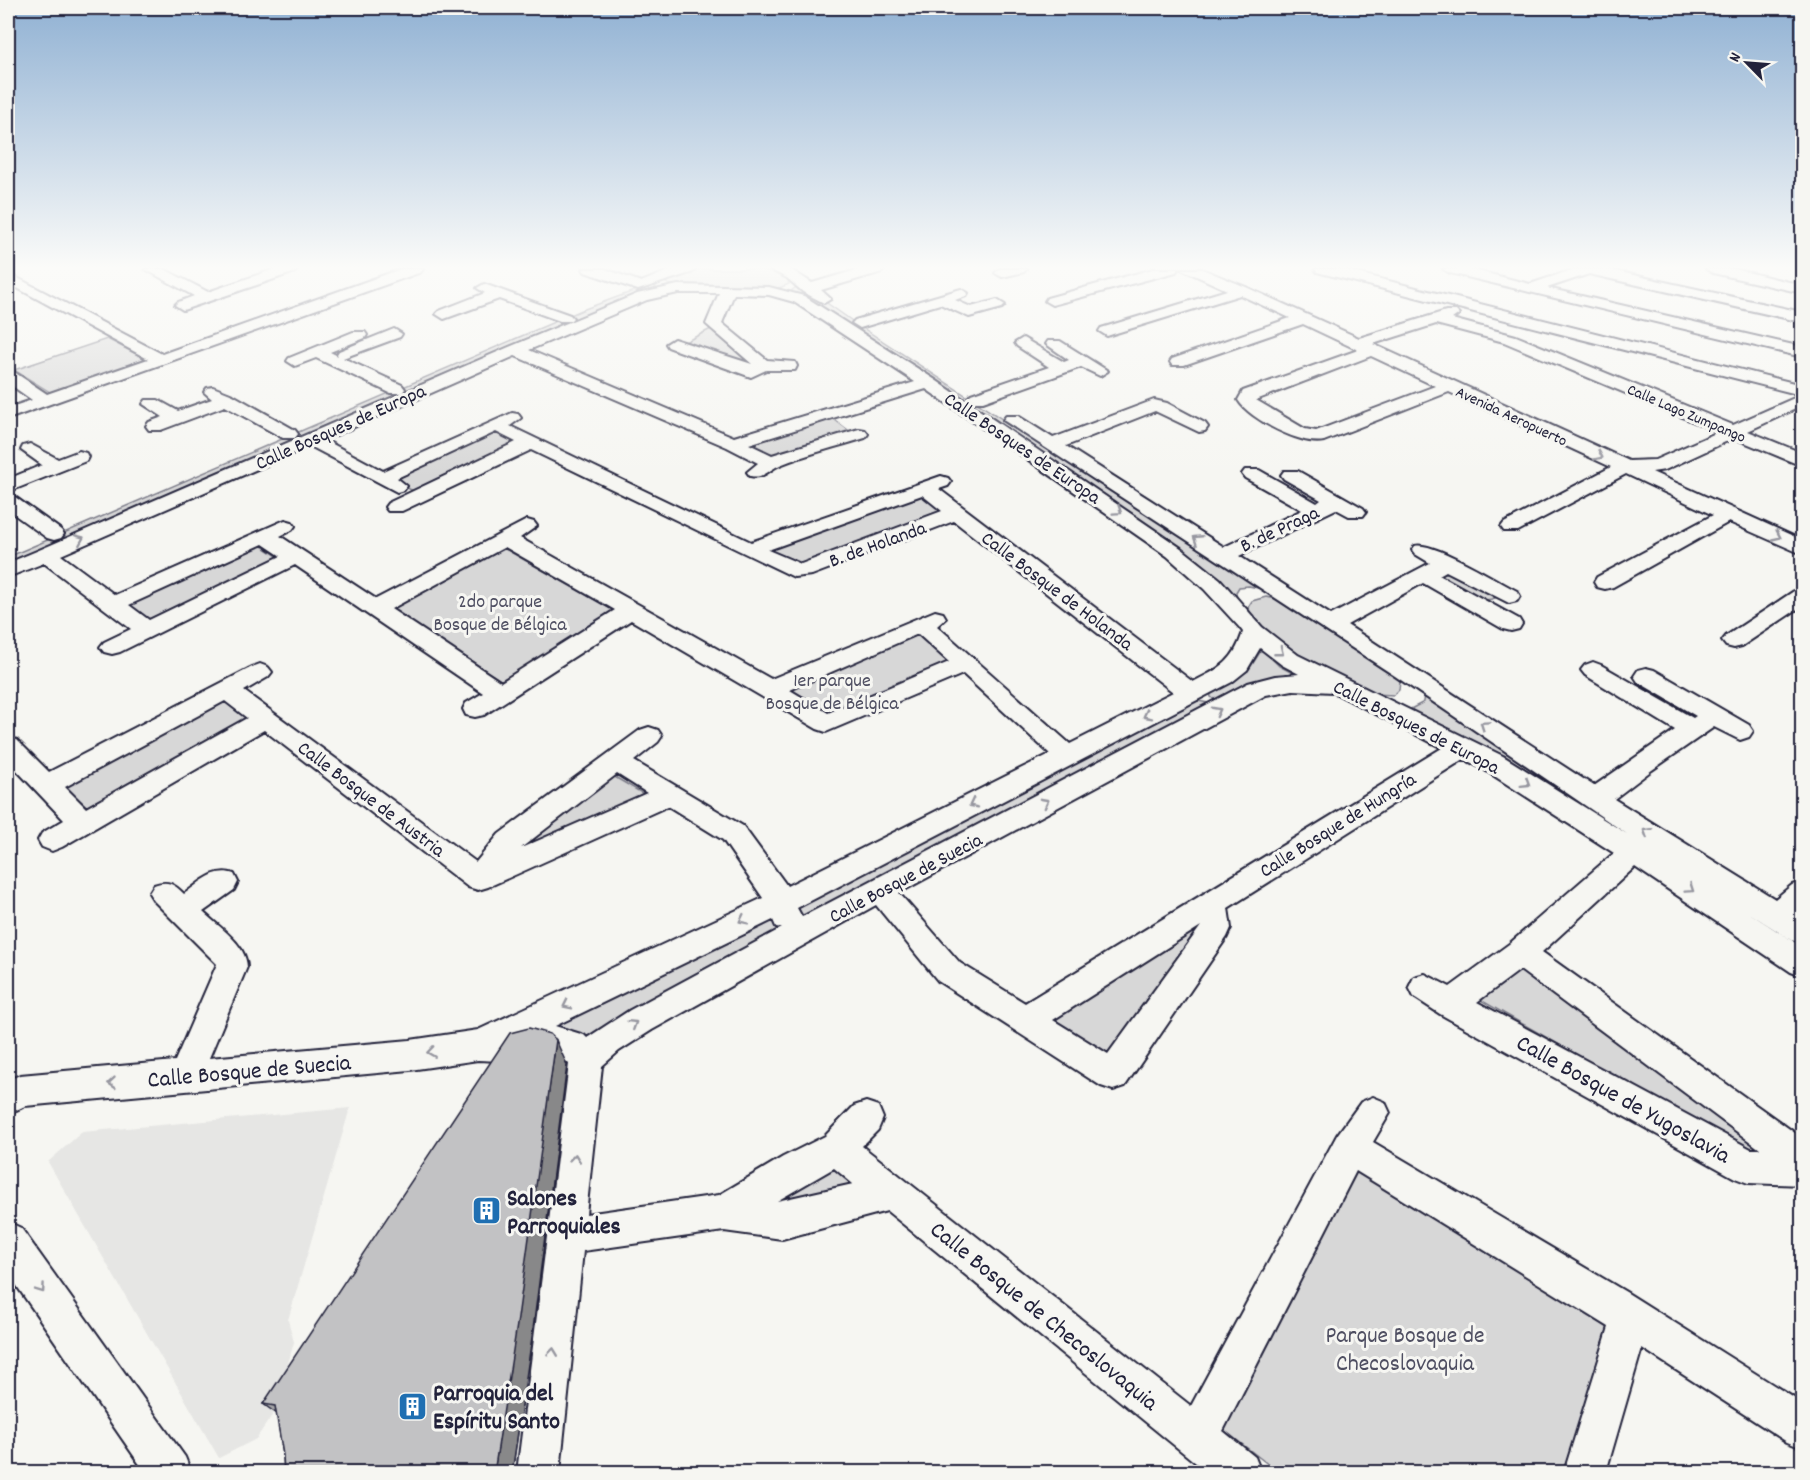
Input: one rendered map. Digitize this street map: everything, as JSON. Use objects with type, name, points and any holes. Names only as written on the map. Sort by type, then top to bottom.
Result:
[{"type":"street","points":[[121,338],[160,359]]},
{"type":"street","points":[[8,414],[220,338]]},
{"type":"street","points":[[295,361],[341,338]]},
{"type":"street","points":[[370,338],[378,341]]},
{"type":"street","points":[[332,359],[385,338]]},
{"type":"street","name":"Calle Bosques de Europa","points":[[8,571],[50,544],[289,434],[517,338]]},
{"type":"street","name":"Calle Bosques de Europa","points":[[8,554],[50,544],[310,439],[544,338]]},
{"type":"street","points":[[687,338],[668,348],[756,371],[789,366]]},
{"type":"street","points":[[715,338],[756,371]]},
{"type":"street","name":"Calle Bosques de Europa","points":[[858,338],[928,383],[1174,552],[1212,584],[1252,628],[1290,660],[1494,763],[1803,963]]},
{"type":"street","name":"Calle Bosques de Europa","points":[[884,338],[1290,601],[1403,671],[1596,800],[1803,931]]},
{"type":"street","points":[[1178,362],[1248,338]]},
{"type":"street","name":"Avenida Aeropuerto","points":[[1353,338],[1658,466],[1803,531]]},
{"type":"street","name":"Avenida Aeropuerto","points":[[1357,338],[1449,386],[1803,548]]},
{"type":"street","points":[[1384,338],[1249,395],[1247,400],[1250,405],[1290,429],[1318,437],[1449,386]]},
{"type":"street","name":"Calle Lago Zumpango","points":[[1507,338],[1803,460]]},
{"type":"street","points":[[1592,338],[1803,390]]},
{"type":"street","points":[[1744,338],[1803,352]]},
{"type":"street","points":[[1064,369],[1029,346],[1054,344],[1071,339]]},
{"type":"street","points":[[1054,344],[1100,371]]},
{"type":"street","points":[[515,350],[734,443],[764,467],[866,439],[832,412]]},
{"type":"street","points":[[316,352],[396,389]]},
{"type":"street","points":[[977,398],[1082,361]]},
{"type":"street","points":[[8,376],[46,401]]},
{"type":"street","points":[[734,443],[928,383]]},
{"type":"street","points":[[155,426],[165,411],[226,391],[289,434]]},
{"type":"street","points":[[1511,527],[1624,467],[1658,466],[1803,400]]},
{"type":"street","points":[[1052,445],[1157,405],[1199,427]]},
{"type":"street","points":[[1782,408],[1803,413]]},
{"type":"street","points":[[1137,412],[1197,445]]},
{"type":"street","points":[[382,478],[515,417]]},
{"type":"street","points":[[1179,435],[1217,419]]},
{"type":"street","points":[[496,426],[752,549]]},
{"type":"street","points":[[310,439],[416,496]]},
{"type":"street","points":[[395,507],[530,443]]},
{"type":"street","points":[[8,472],[43,458],[80,457]]},
{"type":"street","points":[[8,486],[43,458]]},
{"type":"street","points":[[1271,483],[1299,471],[1336,501],[1356,512]]},
{"type":"street","points":[[1252,474],[1316,511]]},
{"type":"street","name":"Calle Bosque de Holanda","points":[[752,549],[933,485],[956,513],[1191,693]]},
{"type":"street","points":[[8,501],[114,604],[148,630]]},
{"type":"street","name":"B. de Praga","points":[[1222,556],[1336,501]]},
{"type":"street","name":"B. de Holanda","points":[[752,549],[797,572],[956,513]]},
{"type":"street","points":[[1605,582],[1729,514]]},
{"type":"street","points":[[114,604],[285,526]]},
{"type":"street","points":[[375,609],[527,526]]},
{"type":"street","points":[[264,535],[501,693]]},
{"type":"street","points":[[505,538],[826,723],[966,664]]},
{"type":"street","points":[[1422,550],[1516,592],[1487,610]]},
{"type":"street","points":[[112,647],[296,557]]},
{"type":"street","points":[[1329,625],[1447,562]]},
{"type":"street","points":[[1424,575],[1511,624]]},
{"type":"street","points":[[1252,628],[1244,610],[1244,601],[1250,595],[1267,593],[1290,601]]},
{"type":"street","points":[[1734,641],[1803,596]]},
{"type":"street","points":[[475,709],[631,610]]},
{"type":"street","points":[[770,689],[930,620],[966,664],[1068,756]]},
{"type":"street","name":"Calle Bosque de Suecia","points":[[478,1045],[780,903],[1191,693],[1239,667],[1250,650],[1252,628]]},
{"type":"street","points":[[1593,670],[1646,676],[1703,723],[1740,731]]},
{"type":"street","name":"Calle Bosque de Suecia","points":[[14,1095],[410,1055],[478,1045],[500,1046],[540,1036],[572,1045],[586,1059],[607,1041],[641,1020],[880,889],[1257,689],[1274,684],[1295,682],[1352,692],[1389,703],[1400,702],[1410,696],[1412,684],[1403,671]]},
{"type":"street","points":[[46,785],[260,672]]},
{"type":"street","name":"Calle Bosque de Austria","points":[[227,690],[478,879]]},
{"type":"street","points":[[52,840],[266,718]]},
{"type":"street","points":[[1596,800],[1643,763],[1703,723]]},
{"type":"street","points":[[478,879],[509,842],[649,736]]},
{"type":"street","points":[[8,746],[83,822]]},
{"type":"street","name":"Calle Bosque de Hungría","points":[[1025,1020],[1463,747]]},
{"type":"street","points":[[615,761],[733,833],[772,884],[796,936]]},
{"type":"street","points":[[478,879],[671,794]]},
{"type":"street","name":"Calle Bosque de Yugoslavia","points":[[1634,852],[1520,953],[1438,995],[1748,1166],[1803,1168]]},
{"type":"street","points":[[185,1076],[233,963],[231,955],[174,902],[224,882]]},
{"type":"street","points":[[880,889],[898,915],[949,972],[1113,1075],[1216,928],[1212,902]]},
{"type":"street","points":[[1777,914],[1803,893]]},
{"type":"street","name":"Calle Bosque de Yugoslavia","points":[[1520,953],[1803,1159]]},
{"type":"street","points":[[538,1473],[586,1059]]},
{"type":"street","points":[[1197,1437],[1349,1147],[1373,1113]]},
{"type":"street","points":[[724,1213],[796,1169],[837,1148],[866,1118]]},
{"type":"street","points":[[1349,1147],[1631,1318],[1803,1427]]},
{"type":"street","name":"Calle Bosque de Checoslovaquia","points":[[837,1148],[1240,1473]]},
{"type":"street","points":[[567,1235],[724,1213],[782,1220],[892,1192]]},
{"type":"street","points":[[8,1241],[170,1473]]},
{"type":"street","points":[[1585,1473],[1631,1318]]},
{"type":"shaded area","points":[[350,1108],[288,1320],[294,1342],[275,1411],[256,1439],[219,1458],[48,1162],[82,1132]]},
{"type":"green space","points":[[517,338],[537,338],[8,568],[8,557]]},
{"type":"green space","points":[[693,338],[723,338],[756,363],[747,367],[681,344]]},
{"type":"green space","points":[[856,338],[878,338],[1262,589],[1249,586],[1239,587],[1236,592],[1237,599],[1184,552],[1139,518]]},
{"type":"green space","points":[[107,339],[148,360],[53,394],[14,370]]},
{"type":"green space","points":[[831,417],[852,433],[778,456],[742,443]]},
{"type":"green space","points":[[495,432],[518,444],[416,492],[400,485],[391,476]]},
{"type":"green space","points":[[925,492],[948,510],[808,566],[790,565],[765,549]]},
{"type":"green space","points":[[256,542],[282,559],[151,624],[126,602]]},
{"type":"green space","name":"2do parque Bosque de Bélgica","points":[[498,545],[618,613],[505,683],[386,607]]},
{"type":"green space","points":[[1446,568],[1488,588],[1495,598],[1481,599],[1456,589],[1438,573]]},
{"type":"green space","points":[[1266,597],[1277,599],[1393,674],[1400,681],[1399,690],[1394,695],[1374,694],[1319,669],[1283,647],[1251,614],[1248,607],[1252,601]]},
{"type":"green space","name":"1er parque Bosque de Bélgica","points":[[916,631],[949,662],[828,716],[786,688]]},
{"type":"green space","points":[[1262,649],[1279,666],[1298,676],[1218,702],[1211,697],[1210,692],[1214,689],[1248,671]]},
{"type":"green space","points":[[1425,693],[1802,940],[1802,955],[1575,805],[1453,731],[1405,712],[1424,702]]},
{"type":"green space","points":[[220,696],[249,718],[90,809],[59,782]]},
{"type":"green space","points":[[1193,700],[1208,703],[1209,708],[803,917],[797,913],[796,905]]},
{"type":"green space","points":[[608,773],[647,796],[521,852],[530,832]]},
{"type":"green space","points":[[772,919],[777,924],[779,932],[589,1043],[542,1024]]},
{"type":"green space","points":[[1191,931],[1198,935],[1107,1061],[1044,1021]]},
{"type":"green space","points":[[1531,955],[1780,1152],[1755,1156],[1477,998]]},
{"type":"green space","points":[[835,1152],[867,1188],[783,1207],[766,1198]]},
{"type":"green space","name":"Parque Bosque de Checoslovaquia","points":[[1355,1170],[1608,1327],[1564,1472],[1278,1472],[1224,1430]]},
{"type":"building","points":[[529,1028],[550,1034],[556,1040],[494,1473],[284,1473],[275,1406],[263,1404],[510,1033]]},
{"type":"place","name":"Salones Parroquiales","points":[[486,1211]]},
{"type":"place","name":"Parroquia del Espíritu Santo","points":[[412,1406]]}]
